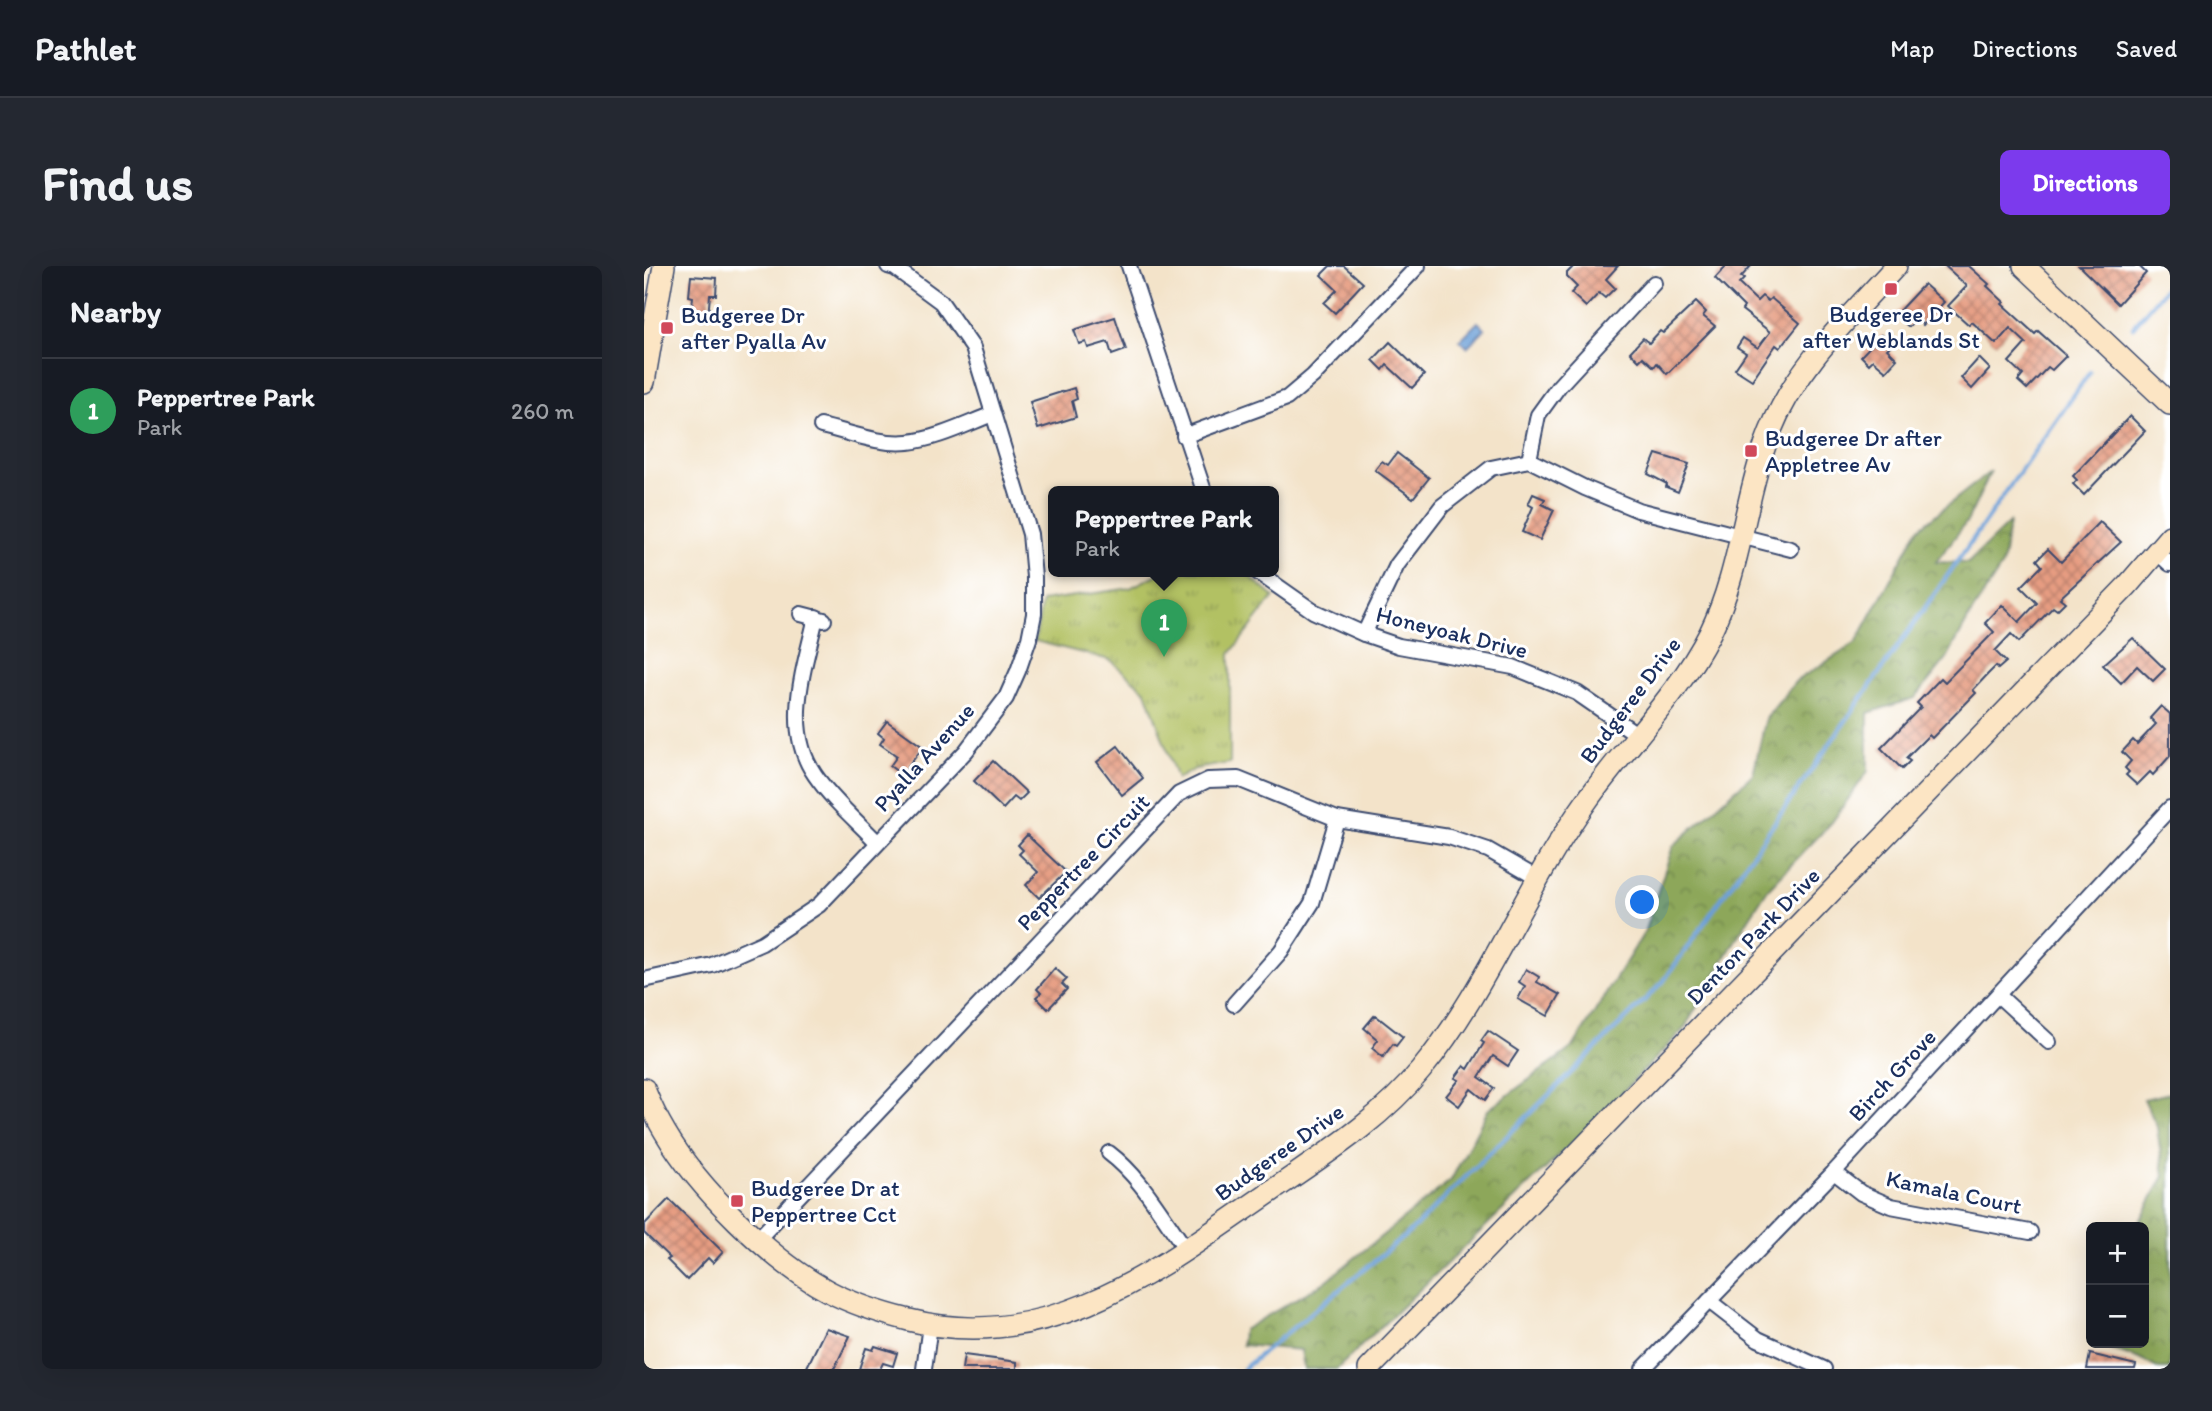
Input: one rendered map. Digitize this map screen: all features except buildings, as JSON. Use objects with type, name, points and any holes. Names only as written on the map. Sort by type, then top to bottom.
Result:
[{"type":"street","points":[[644,382],[664,266]]},
{"type":"street","name":"Pyalla Avenue","points":[[644,981],[712,965],[762,943],[819,905],[966,751],[1006,698],[1029,639],[1034,602],[1030,534],[973,348],[941,302],[895,268],[888,266]]},
{"type":"street","points":[[1129,266],[1202,486]]},
{"type":"street","points":[[1184,436],[1287,398],[1313,376],[1418,266]]},
{"type":"street","name":"Budgeree Drive","points":[[644,1089],[666,1134],[706,1189],[758,1239],[801,1274],[855,1303],[930,1325],[975,1328],[1021,1324],[1065,1313],[1109,1296],[1186,1250],[1359,1130],[1419,1073],[1454,1027],[1491,966],[1537,878],[1586,802],[1671,695],[1710,632],[1722,603],[1758,467],[1784,402],[1813,358],[1896,266]]},
{"type":"street","points":[[2024,266],[2170,404]]},
{"type":"street","points":[[1529,460],[1538,415],[1545,405],[1559,386],[1654,283]]},
{"type":"street","points":[[821,426],[885,441],[907,442],[930,437],[993,414]]},
{"type":"street","points":[[1364,634],[1396,565],[1442,506],[1491,468],[1529,460],[1638,510],[1791,549]]},
{"type":"street","name":"Denton Park Drive","points":[[1369,1369],[2166,551]]},
{"type":"street","name":"Honeyoak Drive","points":[[1265,577],[1313,611],[1364,634],[1399,646],[1513,667],[1577,694],[1638,735]]},
{"type":"street","points":[[801,614],[821,619],[798,696],[797,724],[804,750],[812,772],[823,786],[877,842]]},
{"type":"street","name":"Peppertree Circuit","points":[[758,1239],[1179,794],[1208,780],[1238,779],[1337,819],[1449,837],[1488,850],[1537,878]]},
{"type":"street","name":"Birch Grove","points":[[1643,1369],[1834,1172],[2170,808]]},
{"type":"street","points":[[1234,1004],[1281,951],[1312,903],[1337,819]]},
{"type":"street","points":[[1998,995],[2049,1042]]},
{"type":"street","points":[[1109,1153],[1124,1164],[1136,1179],[1186,1250]]},
{"type":"street","name":"Kamala Court","points":[[1834,1172],[1861,1193],[1891,1206],[2030,1232]]},
{"type":"street","points":[[1710,1301],[1758,1339],[1824,1369]]},
{"type":"street","points":[[924,1369],[930,1325]]},
{"type":"green space","points":[[1991,471],[1968,520],[1936,562],[1968,563],[2009,523],[2002,566],[1947,658],[1915,698],[1868,713],[1868,771],[1832,822],[1768,889],[1684,1029],[1587,1129],[1337,1369],[1304,1369],[1301,1350],[1242,1345],[1243,1330],[1325,1282],[1451,1180],[1488,1110],[1573,1047],[1644,933],[1673,846],[1753,774],[1766,718],[1796,681],[1856,643],[1918,529]]},
{"type":"green space","points":[[1152,577],[1250,577],[1274,597],[1230,654],[1230,763],[1195,769],[1177,779],[1146,691],[1110,660],[1035,641],[1042,601],[1130,588]]},
{"type":"green space","points":[[2170,1093],[2170,1369],[2159,1369],[2109,1348],[2149,1348],[2149,1222],[2140,1222],[2164,1176],[2157,1127],[2144,1099]]},
{"type":"water","points":[[1478,322],[1485,329],[1467,347],[1460,340]]},
{"type":"waterway","points":[[2133,327],[2170,283]]},
{"type":"waterway","points":[[1243,1369],[1412,1230],[1663,982],[2090,372]]},
{"type":"place","name":"Budgeree Dr after Weblands St","points":[[1891,289]]},
{"type":"place","name":"Budgeree Dr after Pyalla Av","points":[[667,328]]},
{"type":"place","name":"Budgeree Dr after Appletree Av","points":[[1751,451]]},
{"type":"place","name":"Peppertree Park","points":[[1164,657]]},
{"type":"place","name":"Budgeree Dr at Peppertree Cct","points":[[737,1201]]}]
